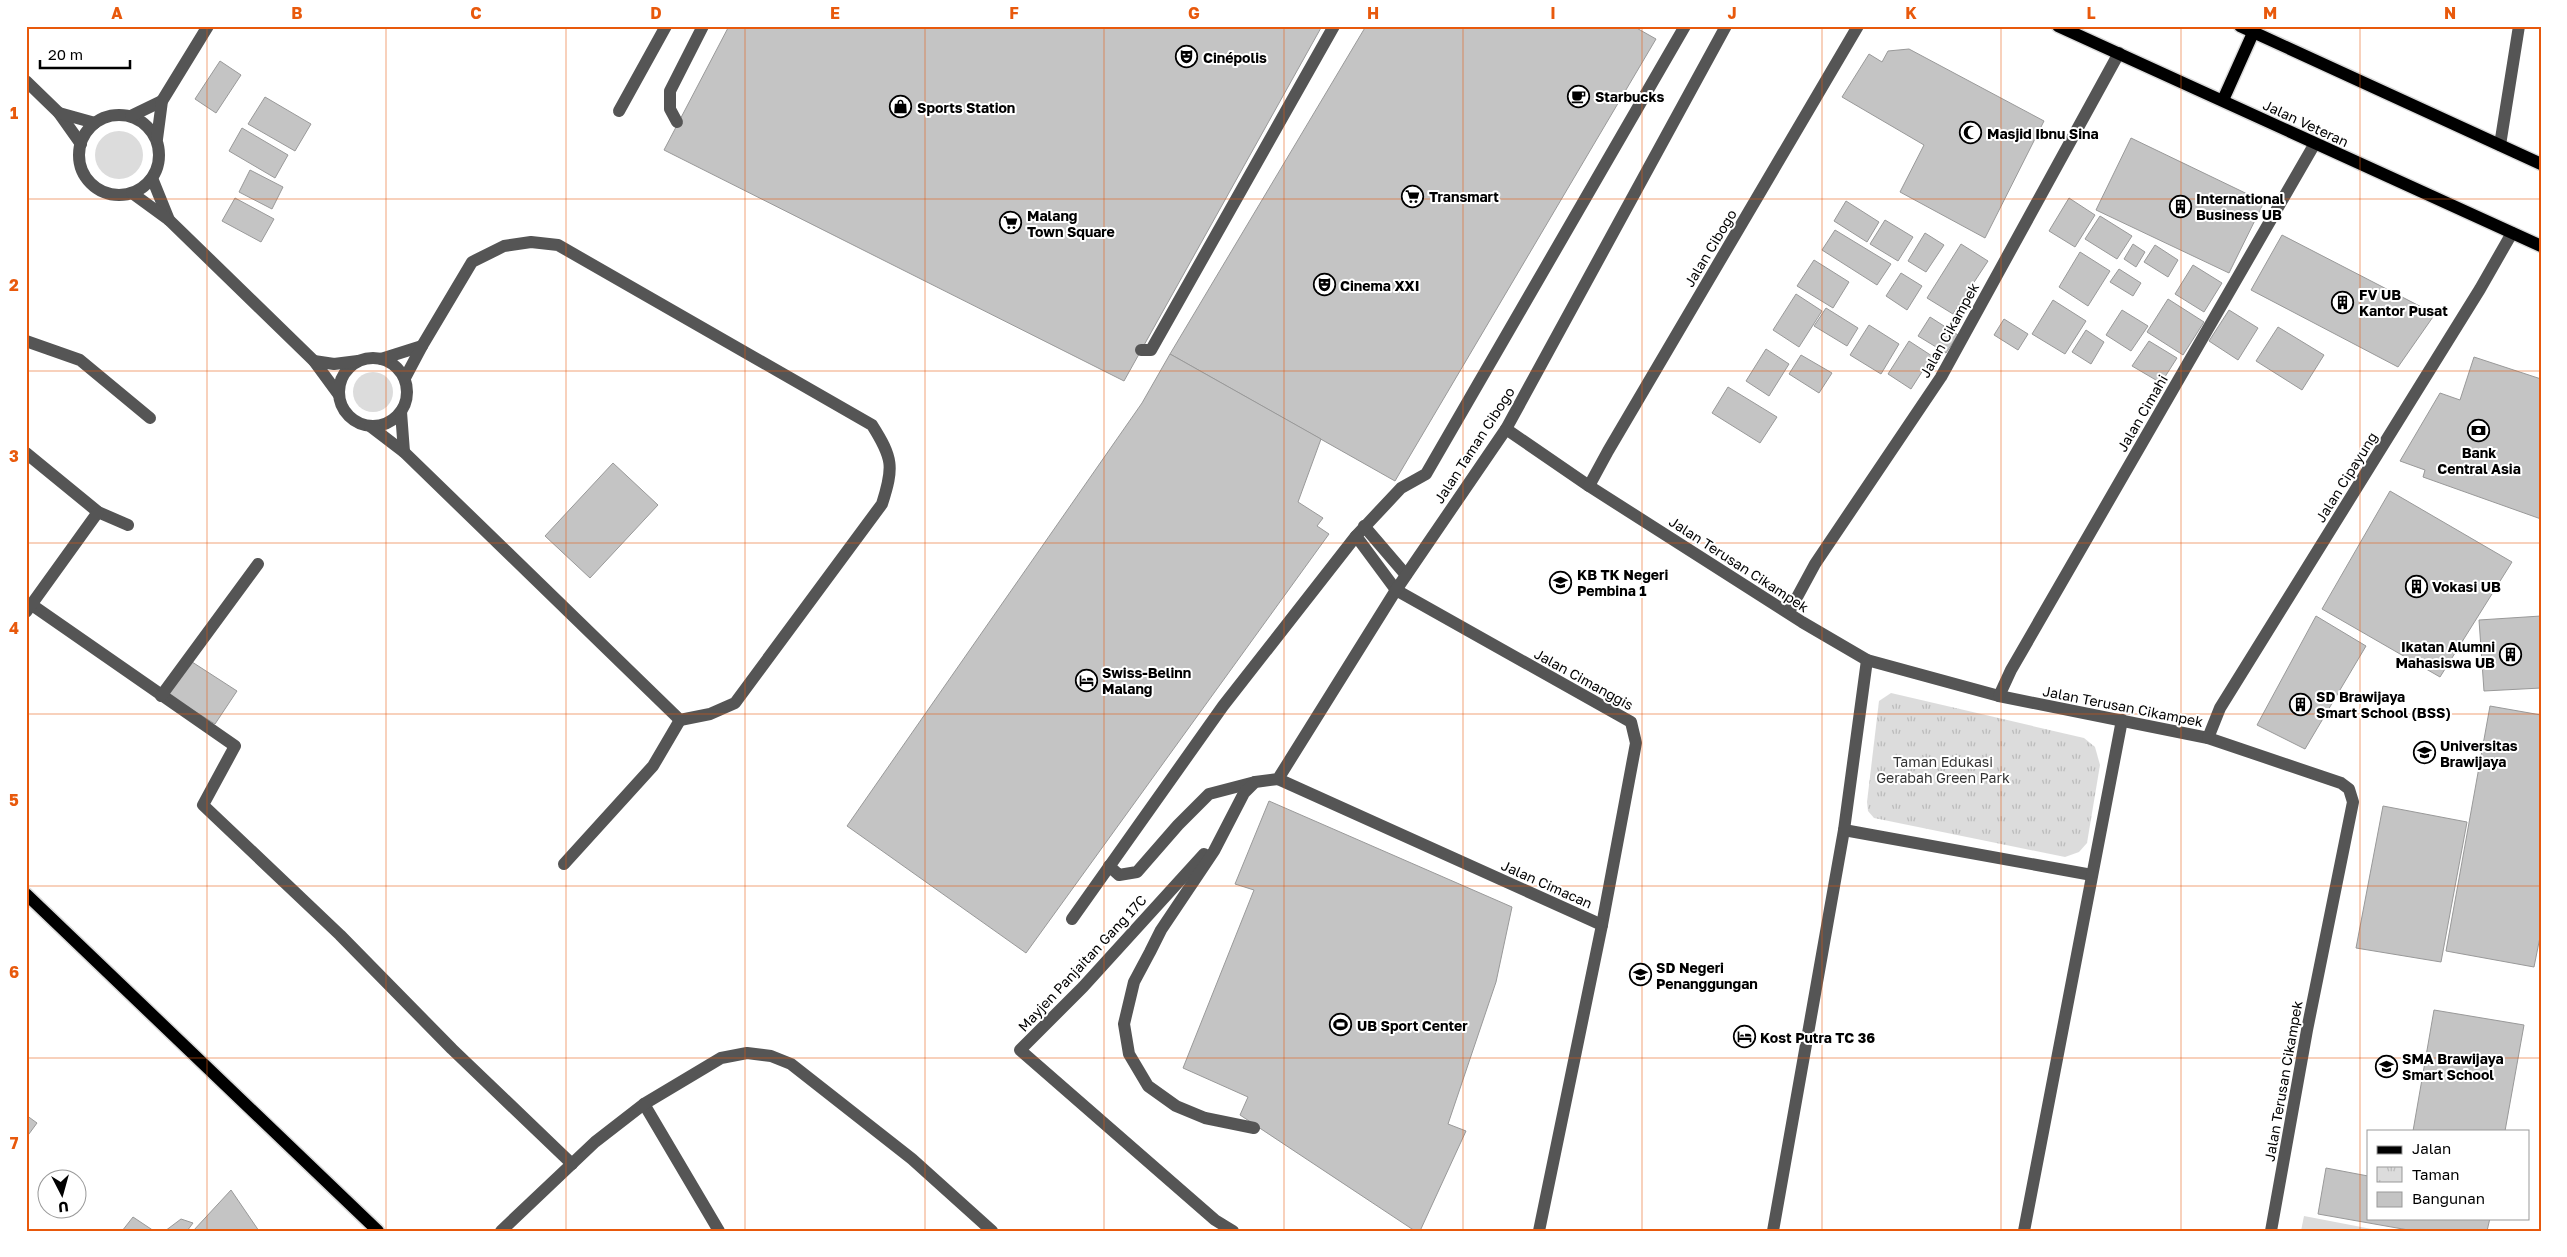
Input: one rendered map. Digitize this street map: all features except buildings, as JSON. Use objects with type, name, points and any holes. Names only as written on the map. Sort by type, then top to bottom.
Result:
[{"type":"main road","name":"Jalan Veteran","points":[[2058,26],[2223,100],[2314,145],[2541,246]]},
{"type":"main road","points":[[2240,26],[2541,164]]},
{"type":"main road","points":[[2223,100],[2253,32]]},
{"type":"main road","points":[[26,894],[378,1231]]},
{"type":"street","points":[[162,101],[131,116],[106,117],[94,124],[86,132],[79,156],[81,168],[96,188],[107,193],[120,195],[132,193],[143,187],[152,178],[159,159],[157,139],[162,101],[208,26]]},
{"type":"street","points":[[619,111],[666,26]]},
{"type":"street","points":[[677,122],[670,109],[670,90],[703,26]]},
{"type":"street","points":[[1141,350],[1151,350],[1175,298],[1334,26]]},
{"type":"street","points":[[1072,919],[1223,706],[1356,536],[1401,488],[1426,474],[1684,26]]},
{"type":"street","name":"Jalan Taman Cibogo","points":[[1278,779],[1396,590],[1506,429],[1726,26]]},
{"type":"street","name":"Jalan Cibogo","points":[[1589,486],[1858,26]]},
{"type":"street","points":[[2500,145],[2519,26]]},
{"type":"street","name":"Jalan Cikampek","points":[[1789,612],[1815,564],[1941,377],[2120,53]]},
{"type":"street","points":[[26,81],[59,113],[81,144]]},
{"type":"street","points":[[59,113],[94,124]]},
{"type":"street","points":[[131,116],[151,129],[157,139]]},
{"type":"street","name":"Jalan Cimahi","points":[[1999,696],[2011,670],[2314,145]]},
{"type":"street","points":[[152,178],[169,220]]},
{"type":"street","points":[[132,193],[169,220],[314,361],[339,395],[348,416],[358,423],[381,426],[401,412],[406,402],[408,390],[405,378],[391,362],[381,359]]},
{"type":"street","name":"Jalan Cipayung","points":[[2208,738],[2220,708],[2475,298],[2512,233]]},
{"type":"street","points":[[405,378],[472,262],[504,246],[531,242],[558,245],[872,425],[888,450],[890,479],[882,504],[735,703],[710,714],[680,720],[653,766],[564,864]]},
{"type":"street","points":[[26,341],[80,360],[150,418]]},
{"type":"street","points":[[314,361],[334,364],[381,359],[422,346]]},
{"type":"street","points":[[339,395],[344,375],[360,360]]},
{"type":"street","points":[[401,412],[404,452]]},
{"type":"street","points":[[370,426],[404,452],[680,720]]},
{"type":"street","name":"Jalan Terusan Cikampek","points":[[1506,429],[1589,486],[1867,660],[1999,696],[2208,738],[2341,783],[2349,789],[2353,802],[2307,1030],[2271,1231]]},
{"type":"street","points":[[26,453],[98,512],[128,525]]},
{"type":"street","points":[[98,512],[29,608],[234,746],[203,805],[340,935],[452,1049],[572,1164]]},
{"type":"street","points":[[1364,526],[1406,575]]},
{"type":"street","points":[[1356,536],[1396,590]]},
{"type":"street","points":[[161,696],[258,564]]},
{"type":"street","name":"Jalan Cimanggis","points":[[1396,590],[1631,722],[1636,743],[1602,925]]},
{"type":"street","points":[[1773,1231],[1844,830],[1867,660]]},
{"type":"street","points":[[2024,1231],[2122,720]]},
{"type":"street","points":[[1109,866],[1119,875],[1137,872],[1209,794],[1255,782],[1278,779]]},
{"type":"street","name":"Jalan Cimacan","points":[[1278,779],[1602,925],[1539,1231]]},
{"type":"street","points":[[1254,1128],[1206,1118],[1176,1106],[1148,1086],[1129,1054],[1124,1024],[1134,982],[1161,930],[1214,849],[1244,793],[1255,782]]},
{"type":"street","points":[[1844,830],[2092,875]]},
{"type":"street","name":"Mayjen Panjaitan Gang 17C","points":[[1214,849],[1205,853],[1083,987],[1020,1050],[1215,1220],[1233,1231]]},
{"type":"street","points":[[501,1231],[595,1142],[644,1104],[721,1058],[746,1053],[771,1056],[791,1064],[912,1159],[992,1231]]},
{"type":"street","points":[[644,1104],[720,1231]]},
{"type":"green space","points":[[119,131],[128,133],[136,138],[141,146],[143,155],[141,164],[136,172],[128,177],[119,179],[110,177],[102,172],[97,164],[95,155],[97,146],[102,138],[110,133]]},
{"type":"green space","points":[[377,372],[384,375],[390,381],[393,392],[392,400],[384,409],[377,412],[369,412],[362,409],[354,400],[353,388],[356,381],[365,373]]},
{"type":"green space","name":"Taman Edukasi Gerabah Green Park","points":[[1891,693],[2084,738],[2095,747],[2100,765],[2087,843],[2079,852],[2065,857],[1874,818],[1868,811],[1867,802],[1879,701]]},
{"type":"green space","points":[[2304,1216],[2382,1231],[2301,1231]]},
{"type":"place","name":"Cinépolis","points":[[1187,57]]},
{"type":"place","name":"Starbucks","points":[[1579,96]]},
{"type":"place","name":"Sports Station","points":[[901,107]]},
{"type":"place","name":"Masjid Ibnu Sina","points":[[1971,133]]},
{"type":"place","name":"Transmart","points":[[1413,196]]},
{"type":"place","name":"International Business UB","points":[[2180,206]]},
{"type":"place","name":"Malang Town Square","points":[[1011,223]]},
{"type":"place","name":"Cinema XXI","points":[[1324,285]]},
{"type":"place","name":"FV UB Kantor Pusat","points":[[2343,302]]},
{"type":"place","name":"Bank Central Asia","points":[[2479,430]]},
{"type":"place","name":"KB TK Negeri Pembina 1","points":[[1561,582]]},
{"type":"place","name":"Vokasi UB","points":[[2416,586]]},
{"type":"place","name":"Ikatan Alumni Mahasiswa UB","points":[[2511,654]]},
{"type":"place","name":"Swiss-Belinn Malang","points":[[1086,680]]},
{"type":"place","name":"SD Brawijaya Smart School (BSS)","points":[[2300,704]]},
{"type":"place","name":"Universitas Brawijaya","points":[[2424,753]]},
{"type":"place","name":"SD Negeri Penanggungan","points":[[1640,975]]},
{"type":"place","name":"UB Sport Center","points":[[1341,1025]]},
{"type":"place","name":"Kost Putra TC 36","points":[[1744,1037]]},
{"type":"place","name":"SMA Brawijaya Smart School","points":[[2386,1066]]}]
